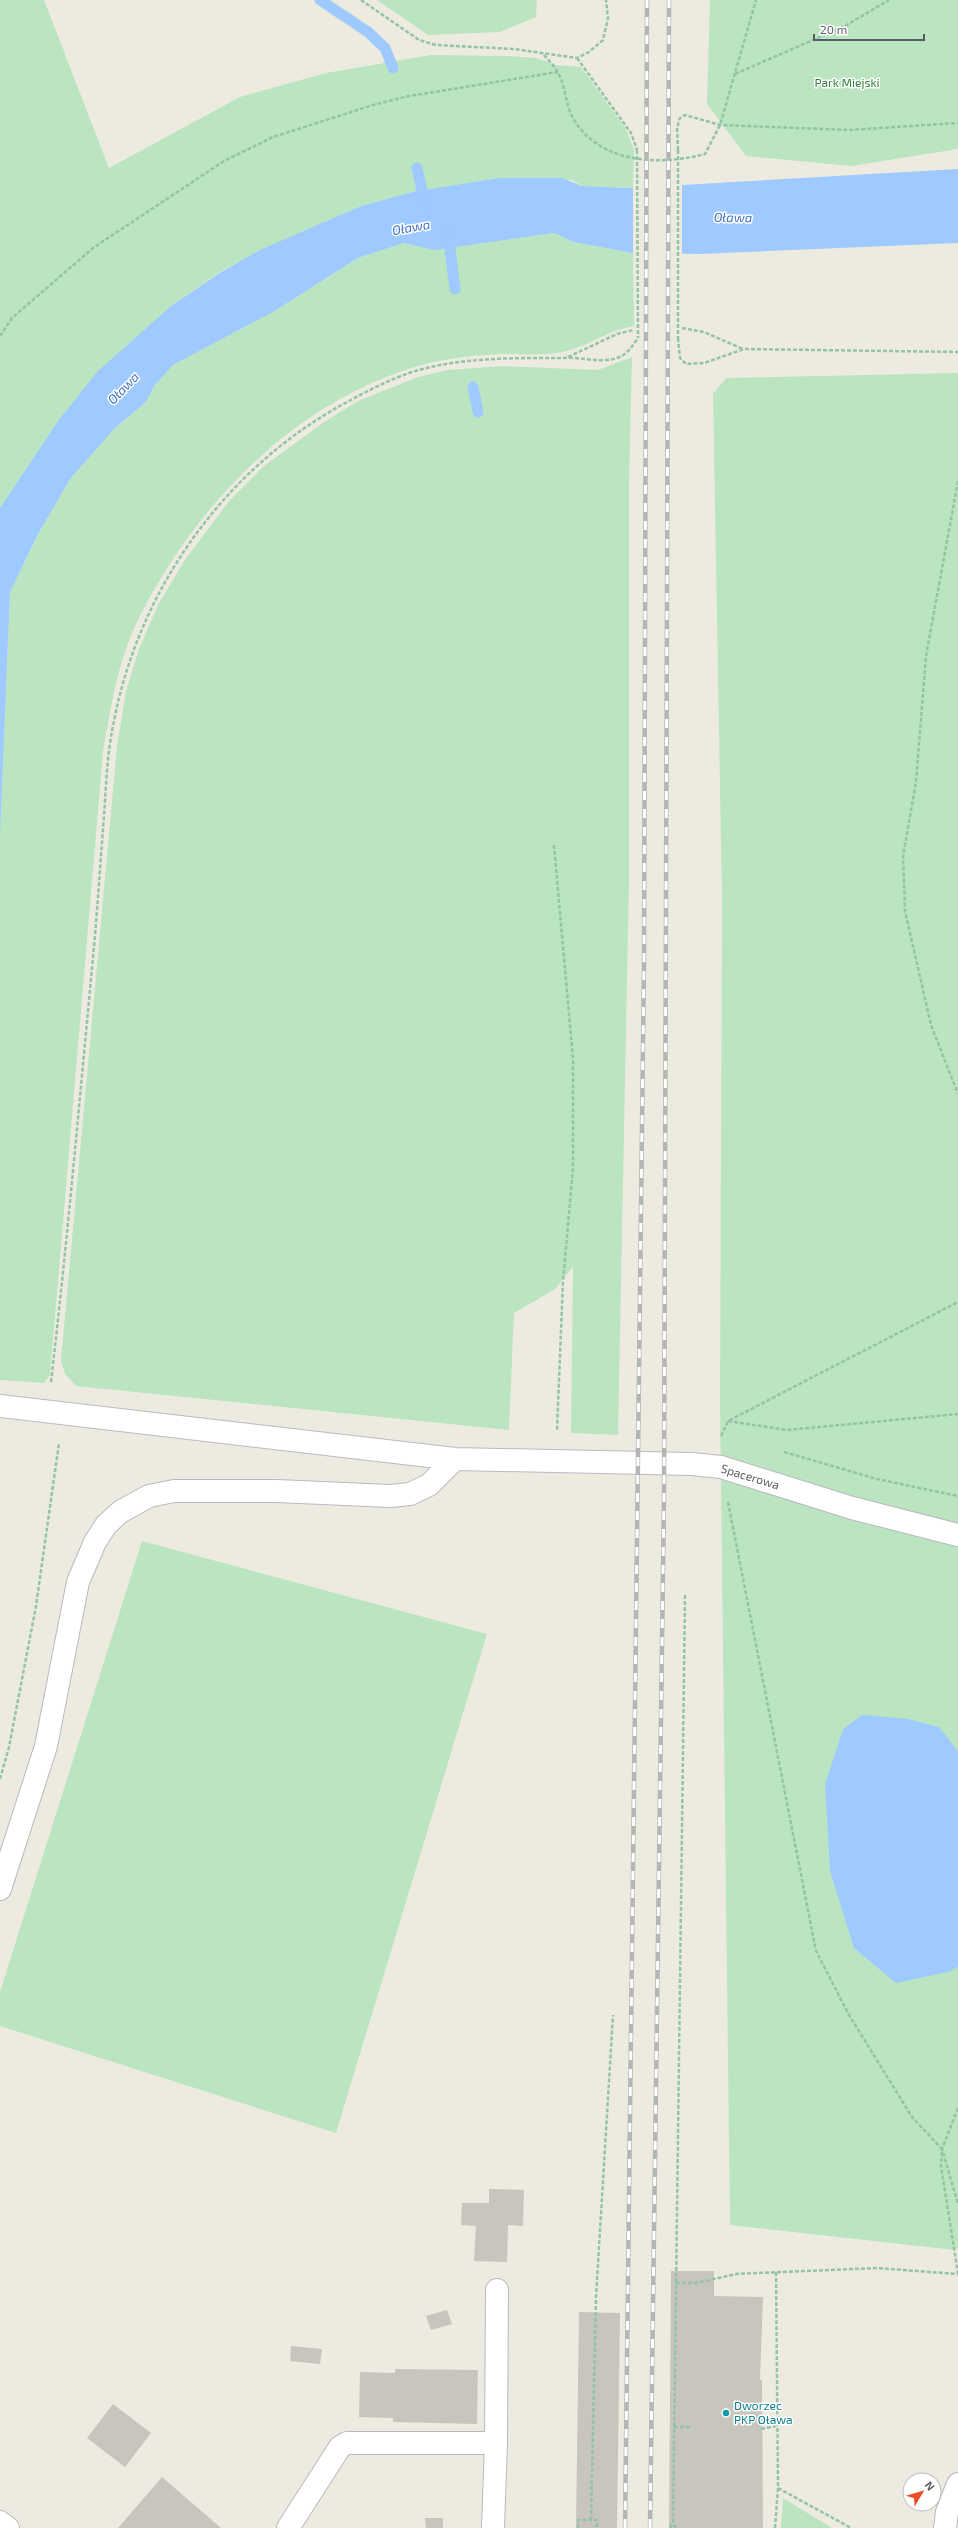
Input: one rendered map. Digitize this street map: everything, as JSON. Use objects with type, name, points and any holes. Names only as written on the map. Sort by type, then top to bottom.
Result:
[{"type":"street","name":"Spacerowa","points":[[0,1406],[57,1411],[455,1459],[721,1467],[852,1508],[958,1535]]},
{"type":"street","points":[[0,1889],[46,1746],[78,1582],[95,1542],[106,1525],[120,1512],[149,1496],[174,1491],[277,1491],[390,1496],[410,1494],[429,1485],[455,1459]]},
{"type":"street","points":[[493,2528],[496,2444],[497,2290]]},
{"type":"street","points":[[288,2528],[340,2447],[347,2443],[496,2444]]},
{"type":"street","points":[[945,2528],[947,2512],[958,2484]]},
{"type":"street","points":[[0,2522],[8,2528]]},
{"type":"path","points":[[362,0],[419,40],[436,45],[514,49],[544,55],[577,58],[590,52],[603,40],[608,18],[606,0]]},
{"type":"path","points":[[544,55],[558,72],[573,118],[584,131],[613,154],[627,158],[682,160],[705,154],[720,125],[756,0]]},
{"type":"path","points":[[735,74],[846,26],[890,0]]},
{"type":"path","points":[[0,1779],[9,1748],[36,1606],[57,1411],[50,1390],[73,1172],[112,730],[130,656],[165,581],[199,530],[232,490],[288,439],[327,413],[377,387],[426,369],[482,360],[568,357],[606,360],[625,355],[638,338],[636,150],[631,133],[577,58]]},
{"type":"path","points":[[0,336],[12,318],[93,248],[224,161],[273,138],[373,105],[409,96],[558,72]]},
{"type":"path","points":[[958,123],[849,130],[720,125],[685,115],[680,118],[677,128],[678,338],[680,358],[686,364],[704,363],[744,349],[958,352]]},
{"type":"path","points":[[682,328],[704,332],[744,349]]},
{"type":"path","points":[[568,357],[617,334],[633,330]]},
{"type":"path","points":[[958,481],[926,656],[916,782],[903,856],[906,918],[931,1025],[958,1094]]},
{"type":"path","points":[[554,846],[573,1059],[572,1168],[563,1281],[556,1461]]},
{"type":"path","points":[[728,1440],[720,1438],[728,1421],[958,1302]]},
{"type":"path","points":[[728,1421],[787,1430],[958,1414]]},
{"type":"path","points":[[779,1451],[876,1478],[958,1496]]},
{"type":"path","points":[[721,1467],[760,1657],[816,1951],[849,2015],[912,2116],[942,2150],[958,2204]]},
{"type":"path","points":[[670,2528],[673,2523],[685,1595]]},
{"type":"path","points":[[591,2520],[596,2297],[613,2015]]},
{"type":"path","points":[[676,2282],[696,2283],[736,2274],[876,2268],[958,2274],[941,2166],[942,2150],[958,2108]]},
{"type":"path","points":[[776,2272],[776,2426],[778,2488],[776,2528]]},
{"type":"path","points":[[761,2428],[776,2426]]},
{"type":"path","points":[[674,2427],[691,2427]]},
{"type":"path","points":[[778,2488],[851,2528]]},
{"type":"path","points":[[578,2528],[578,2520],[597,2520],[597,2528]]},
{"type":"path","points":[[673,2523],[676,2528]]},
{"type":"green space","points":[[0,0],[44,0],[109,168],[240,97],[326,73],[431,55],[509,56],[536,58],[556,65],[581,67],[626,129],[634,150],[633,188],[582,186],[572,180],[412,192],[361,206],[258,252],[221,271],[171,306],[58,421],[0,508]]},
{"type":"green space","points":[[377,0],[537,0],[536,17],[500,32],[428,35]]},
{"type":"green space","name":"Park Miejski","points":[[710,0],[958,0],[958,149],[851,166],[746,156],[707,104]]},
{"type":"green space","points":[[554,233],[573,242],[633,253],[634,326],[616,331],[559,353],[472,356],[442,360],[422,365],[376,381],[333,403],[292,430],[255,462],[220,497],[190,535],[162,576],[139,618],[120,667],[103,752],[50,1375],[44,1383],[0,1380],[0,831],[10,592],[38,534],[71,478],[115,428],[146,402],[154,386],[173,365],[273,312],[358,258],[404,243],[434,249]]},
{"type":"green space","points":[[632,357],[629,483],[629,880],[618,1435],[571,1433],[573,1267],[555,1289],[514,1313],[509,1430],[76,1386],[65,1374],[61,1360],[117,746],[126,691],[139,649],[158,605],[184,561],[229,501],[264,466],[324,422],[358,401],[418,377],[448,370],[503,366],[598,370]]},
{"type":"green space","points":[[958,373],[958,2248],[955,2250],[730,2225],[720,1406],[722,899],[713,394],[726,378]]},
{"type":"green space","points":[[142,1541],[487,1634],[336,2133],[0,2026],[0,1992]]},
{"type":"green space","points":[[783,2498],[832,2528],[781,2528]]},
{"type":"water","name":"Oława","points":[[958,169],[958,243],[700,254],[633,253],[573,242],[554,233],[434,250],[404,243],[358,258],[273,312],[173,365],[154,386],[146,402],[115,428],[71,478],[38,534],[10,592],[0,837],[0,508],[58,421],[98,371],[171,306],[221,272],[260,250],[361,206],[412,192],[499,178],[562,178],[582,186],[630,188]]},
{"type":"water","points":[[862,1715],[908,1719],[939,1727],[958,1751],[958,1967],[948,1972],[896,1983],[854,1948],[830,1871],[825,1784],[843,1729]]},
{"type":"pier","points":[[682,184],[682,256],[633,255],[633,186]]},
{"type":"building","points":[[489,2189],[524,2190],[523,2226],[508,2225],[507,2262],[474,2261],[476,2226],[461,2225],[462,2203],[489,2203]]},
{"type":"building","name":"Dworzec PKP Oława","points":[[671,2271],[714,2271],[714,2296],[763,2297],[760,2380],[762,2380],[763,2528],[669,2528]]},
{"type":"building","points":[[447,2310],[452,2324],[431,2330],[426,2316]]},
{"type":"building","points":[[579,2312],[620,2313],[617,2528],[576,2528]]},
{"type":"building","points":[[291,2346],[322,2349],[320,2364],[290,2361]]},
{"type":"building","points":[[395,2369],[478,2370],[477,2424],[393,2422],[393,2418],[359,2417],[360,2372],[395,2373]]},
{"type":"building","points":[[113,2404],[151,2433],[125,2467],[87,2438]]},
{"type":"building","points":[[162,2477],[199,2509],[221,2528],[118,2528]]},
{"type":"building","points":[[425,2518],[443,2518],[443,2528],[426,2528]]},
{"type":"waterway","points":[[320,0],[368,32],[385,48],[393,68]]},
{"type":"waterway","points":[[417,168],[425,204]]},
{"type":"waterway","points":[[448,234],[455,289]]},
{"type":"waterway","points":[[473,387],[478,412]]},
{"type":"railway","points":[[625,2528],[644,962],[647,0]]},
{"type":"railway","points":[[650,2528],[664,1497],[669,0]]},
{"type":"place","name":"Dworzec PKP Oława","points":[[726,2413]]}]
